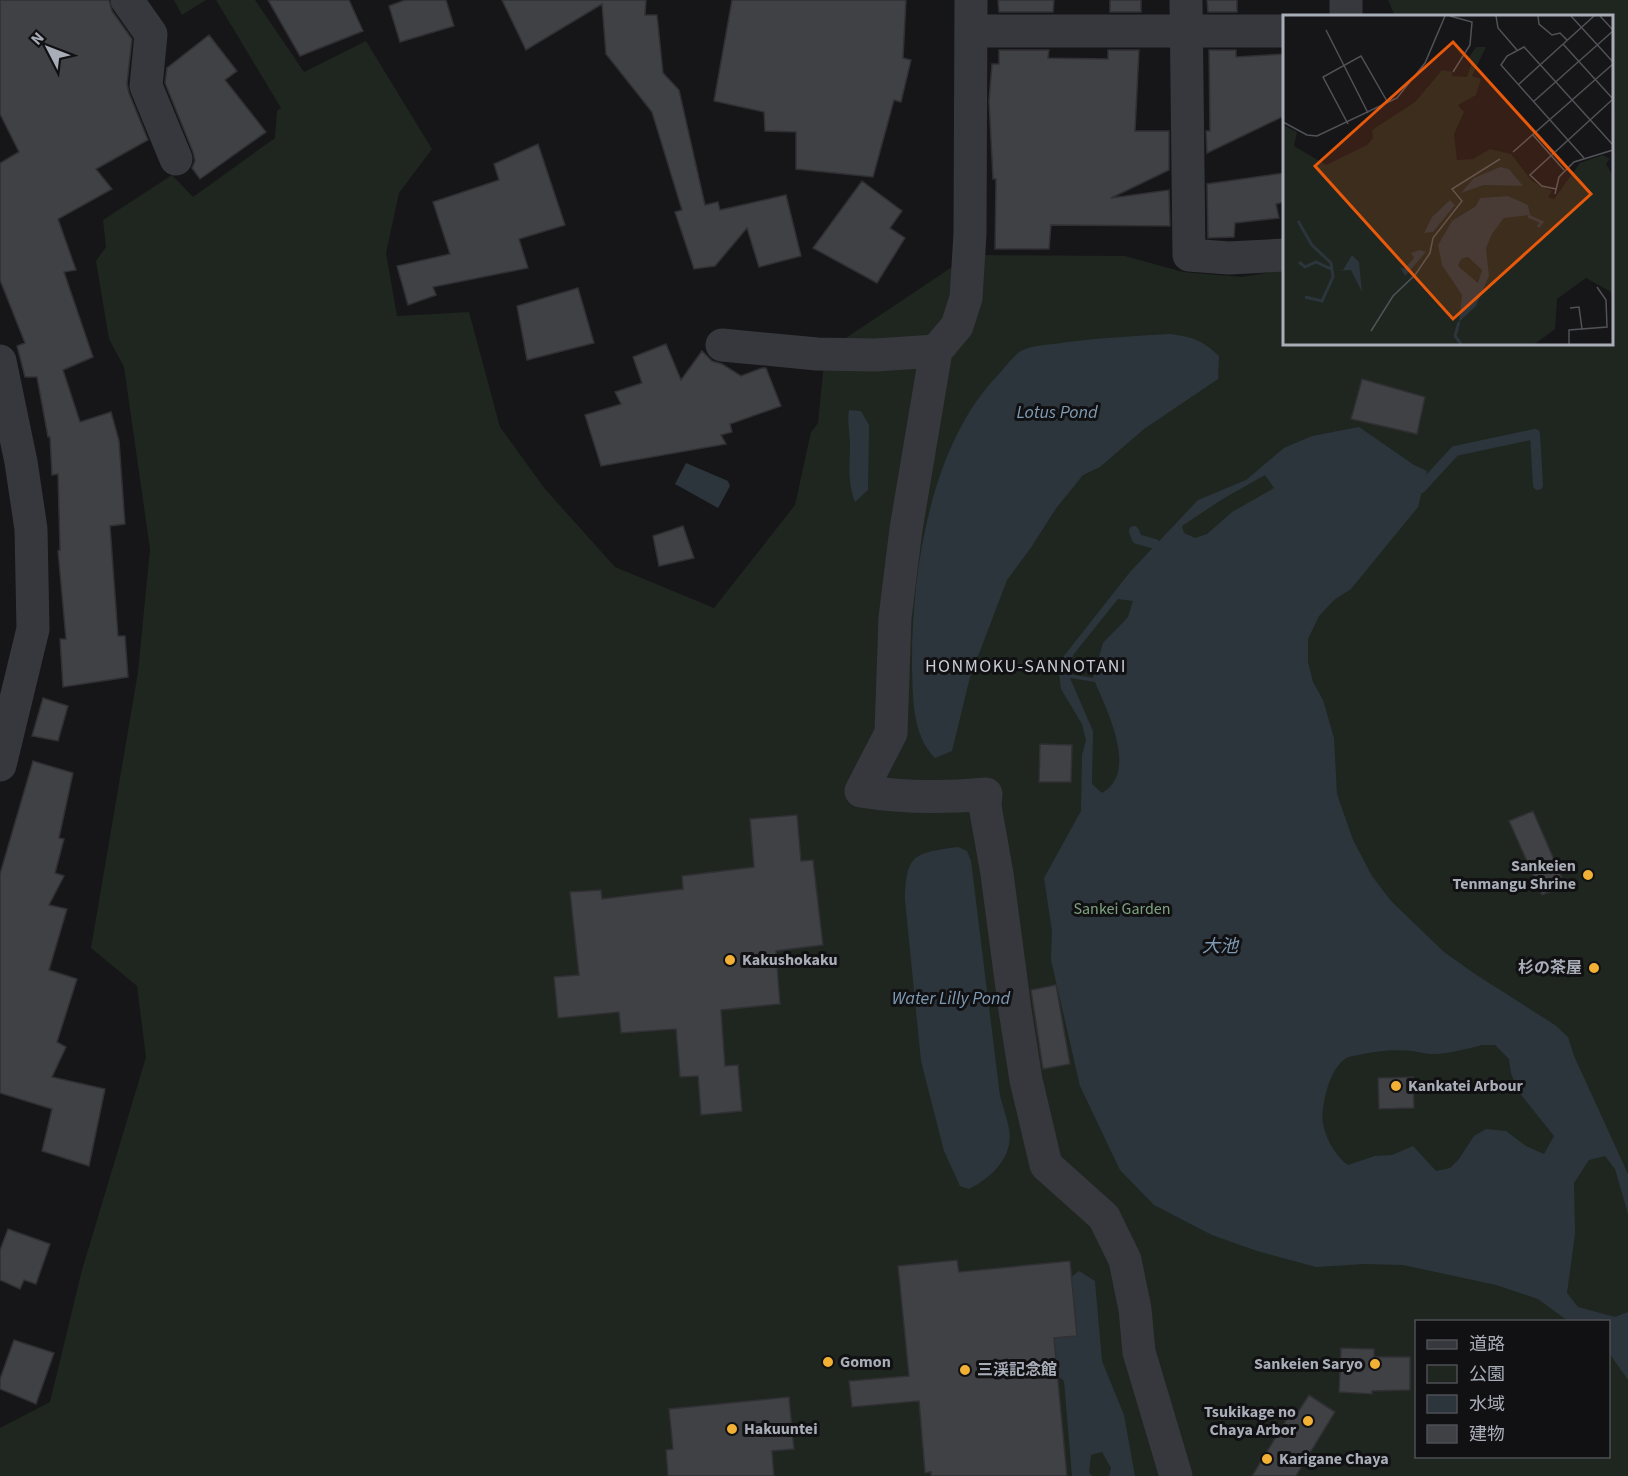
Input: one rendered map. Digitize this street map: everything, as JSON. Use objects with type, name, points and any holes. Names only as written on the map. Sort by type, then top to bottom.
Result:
[{"type":"street","points":[[127,0],[151,34],[146,86],[176,159]]},
{"type":"street","points":[[1186,0],[1189,255],[1229,258],[1283,255]]},
{"type":"street","points":[[1176,1476],[1139,1352],[1135,1309],[1125,1260],[1104,1217],[1046,1165],[1026,1080],[997,874],[985,806],[986,794],[949,798],[893,796],[861,790],[891,733],[895,618],[906,529],[936,351],[957,326],[966,298],[970,234],[971,15],[1185,33],[1283,32]]},
{"type":"street","points":[[722,345],[875,355],[936,351]]},
{"type":"street","points":[[0,361],[21,462],[31,529],[33,629],[7,714],[0,765]]},
{"type":"green space","points":[[174,0],[206,0],[182,15]]},
{"type":"green space","name":"Sankei Garden","points":[[216,0],[255,0],[304,72],[366,41],[432,149],[399,193],[386,253],[397,316],[469,312],[500,427],[545,489],[615,567],[714,608],[795,505],[811,432],[818,423],[825,352],[970,255],[1125,256],[1183,272],[1242,277],[1283,270],[1283,345],[1613,345],[1613,15],[1395,15],[1388,0],[1628,0],[1628,1476],[0,1476],[0,1428],[50,1402],[82,1270],[146,1057],[137,986],[91,948],[138,672],[150,549],[124,367],[109,339],[96,261],[106,247],[103,220],[172,175],[193,197],[275,138],[277,111],[281,108]]},
{"type":"water","name":"Lotus Pond","points":[[1170,334],[1197,340],[1219,356],[1218,379],[1144,429],[1100,467],[1083,475],[1057,507],[1007,580],[970,677],[952,751],[935,758],[927,749],[915,716],[912,680],[915,592],[929,512],[956,436],[975,403],[1009,362],[1025,349],[1075,341]]},
{"type":"water","points":[[849,410],[861,411],[869,425],[868,490],[855,502],[849,467]]},
{"type":"water","name":"大池","points":[[1359,427],[1414,465],[1427,471],[1418,507],[1351,589],[1334,600],[1319,616],[1308,639],[1308,662],[1313,682],[1323,700],[1334,738],[1337,794],[1353,840],[1372,876],[1391,901],[1444,952],[1555,1025],[1568,1037],[1574,1056],[1628,1174],[1628,1214],[1615,1169],[1605,1156],[1589,1160],[1574,1183],[1575,1234],[1567,1293],[1578,1307],[1615,1317],[1628,1312],[1628,1380],[1610,1354],[1610,1320],[1567,1320],[1538,1299],[1496,1285],[1403,1265],[1364,1264],[1316,1267],[1257,1251],[1212,1235],[1154,1205],[1120,1170],[1080,1086],[1051,960],[1052,931],[1044,878],[1081,811],[1082,755],[1086,740],[1082,724],[1061,689],[1059,672],[1064,656],[1130,572],[1198,500],[1246,480],[1284,448],[1312,436]],"holes":[[[1265,475],[1274,488],[1232,512],[1207,534],[1195,538],[1184,533],[1182,526]],[[1118,599],[1133,601],[1128,617],[1103,643],[1093,678],[1070,674],[1068,670],[1073,655]],[[1070,678],[1095,682],[1117,740],[1118,771],[1113,783],[1102,793],[1092,784],[1093,731]],[[1482,1045],[1495,1045],[1509,1059],[1511,1073],[1518,1091],[1554,1136],[1544,1154],[1526,1146],[1506,1131],[1486,1129],[1474,1136],[1450,1168],[1436,1171],[1413,1146],[1392,1155],[1375,1156],[1348,1165],[1337,1155],[1328,1140],[1322,1116],[1330,1082],[1336,1069],[1346,1058],[1393,1050],[1437,1054]]]},
{"type":"water","points":[[686,463],[728,481],[730,486],[718,508],[675,484]]},
{"type":"water","name":"Water Lilly Pond","points":[[958,847],[967,851],[971,861],[1000,1096],[1010,1139],[1004,1157],[993,1173],[969,1189],[960,1186],[944,1151],[921,1061],[905,900],[908,873],[915,858],[931,851]]},
{"type":"water","points":[[1079,1271],[1095,1281],[1102,1361],[1124,1415],[1135,1476],[1109,1476],[1111,1468],[1102,1452],[1091,1455],[1089,1472],[1092,1476],[1072,1476],[1064,1381],[1022,1349],[1059,1286]]},
{"type":"building","points":[[0,0],[109,0],[112,11],[132,39],[127,84],[148,140],[96,169],[112,189],[58,219],[76,270],[64,272],[93,357],[63,370],[80,422],[111,412],[119,441],[125,524],[110,526],[118,636],[125,636],[128,677],[63,687],[60,639],[66,639],[58,551],[60,550],[58,474],[52,475],[50,437],[48,437],[37,377],[25,377],[17,346],[25,343],[0,280],[0,163],[19,152],[0,114]]},
{"type":"building","points":[[268,0],[349,0],[363,31],[300,56]]},
{"type":"building","points":[[405,0],[446,0],[454,26],[400,42],[389,6]]},
{"type":"building","points":[[502,0],[646,0],[645,15],[657,15],[663,73],[679,90],[705,205],[718,202],[720,210],[786,195],[801,256],[759,267],[747,228],[715,266],[694,269],[675,212],[682,210],[652,112],[606,54],[602,4],[526,50]]},
{"type":"building","points":[[732,0],[906,0],[903,58],[911,60],[901,102],[894,100],[873,177],[796,169],[796,132],[765,131],[764,112],[714,101]]},
{"type":"building","points":[[998,0],[1054,0],[1053,12],[999,12]]},
{"type":"building","points":[[1110,0],[1141,0],[1141,12],[1110,12]]},
{"type":"building","points":[[1207,0],[1237,0],[1237,12],[1208,12]]},
{"type":"building","points":[[209,35],[237,71],[225,80],[266,132],[200,179],[192,168],[195,161],[193,152],[165,83],[167,68]]},
{"type":"building","points":[[999,50],[1049,50],[1048,58],[1108,59],[1108,50],[1139,50],[1135,131],[1169,131],[1169,170],[1111,198],[1169,190],[1170,226],[1051,225],[1049,249],[995,249],[996,179],[993,179],[989,101],[992,64],[999,64]]},
{"type":"building","points":[[1209,50],[1236,50],[1236,57],[1283,54],[1283,116],[1207,153],[1206,131],[1210,131]]},
{"type":"building","points":[[538,144],[565,225],[519,239],[528,268],[433,287],[436,295],[408,305],[397,266],[450,254],[433,202],[499,180],[494,164]]},
{"type":"building","points":[[1283,173],[1283,202],[1276,204],[1279,218],[1235,223],[1234,237],[1208,238],[1207,184]]},
{"type":"building","points":[[862,181],[902,211],[890,228],[905,238],[877,283],[813,248]]},
{"type":"building","points":[[578,288],[594,343],[527,360],[517,306]]},
{"type":"building","points":[[666,344],[681,380],[702,351],[712,361],[722,364],[741,376],[766,368],[781,406],[730,424],[732,432],[721,435],[726,444],[601,466],[585,415],[621,404],[615,392],[642,383],[633,357]]},
{"type":"building","points":[[1362,379],[1425,397],[1417,434],[1351,419]]},
{"type":"building","points":[[683,526],[694,558],[659,566],[653,536]]},
{"type":"building","points":[[43,698],[68,706],[58,741],[32,736]]},
{"type":"building","points":[[1040,744],[1072,745],[1071,782],[1039,782]]},
{"type":"building","points":[[33,761],[73,773],[59,838],[64,839],[55,873],[64,876],[49,905],[67,909],[49,970],[77,979],[57,1042],[66,1047],[52,1077],[105,1089],[89,1166],[42,1151],[52,1109],[0,1093],[0,874]]},
{"type":"building","points":[[1533,811],[1565,885],[1542,895],[1509,821]]},
{"type":"building","name":"Kakushokaku","points":[[797,815],[801,861],[813,860],[823,945],[776,951],[780,1004],[721,1010],[725,1066],[738,1065],[742,1111],[701,1115],[698,1076],[680,1077],[676,1029],[621,1033],[619,1012],[558,1018],[554,977],[579,975],[570,892],[601,890],[602,899],[683,889],[682,876],[754,867],[750,819]]},
{"type":"building","points":[[1056,985],[1070,1064],[1043,1069],[1031,990]]},
{"type":"building","name":"Kankatei Arbour","points":[[1413,1077],[1414,1108],[1379,1109],[1378,1078]]},
{"type":"building","points":[[8,1229],[50,1244],[36,1284],[24,1280],[20,1289],[0,1280],[0,1250]]},
{"type":"building","name":"三渓記念館","points":[[957,1260],[959,1272],[1070,1261],[1077,1336],[1054,1338],[1067,1476],[931,1476],[931,1472],[925,1473],[919,1401],[852,1407],[849,1381],[909,1376],[898,1266]]},
{"type":"building","points":[[14,1340],[54,1353],[36,1404],[0,1389],[0,1379]]},
{"type":"building","name":"Sankeien Saryo","points":[[1341,1348],[1374,1349],[1374,1357],[1410,1357],[1410,1390],[1372,1391],[1372,1394],[1339,1392]]},
{"type":"building","points":[[1309,1395],[1335,1412],[1296,1476],[1252,1476],[1291,1412],[1296,1415]]},
{"type":"building","name":"Hakuuntei","points":[[789,1397],[794,1449],[772,1451],[774,1476],[668,1476],[666,1450],[673,1449],[669,1409]]},
{"type":"waterway","points":[[1421,488],[1455,451],[1535,434],[1538,485]]},
{"type":"waterway","points":[[1134,531],[1137,539],[1155,544]]},
{"type":"place","name":"Sankeien Tenmangu Shrine","points":[[1588,875]]},
{"type":"place","name":"Kakushokaku","points":[[730,960]]},
{"type":"place","name":"杉の茶屋","points":[[1594,968]]},
{"type":"place","name":"Kankatei Arbour","points":[[1396,1086]]},
{"type":"place","name":"Gomon","points":[[828,1362]]},
{"type":"place","name":"Sankeien Saryo","points":[[1375,1364]]},
{"type":"place","name":"三渓記念館","points":[[965,1370]]},
{"type":"place","name":"Tsukikage no Chaya Arbor","points":[[1308,1421]]},
{"type":"place","name":"Hakuuntei","points":[[732,1429]]},
{"type":"place","name":"Karigane Chaya","points":[[1267,1459]]},
{"type":"district","name":"HONMOKU-SANNOTANI","points":[[1026,666]]}]
